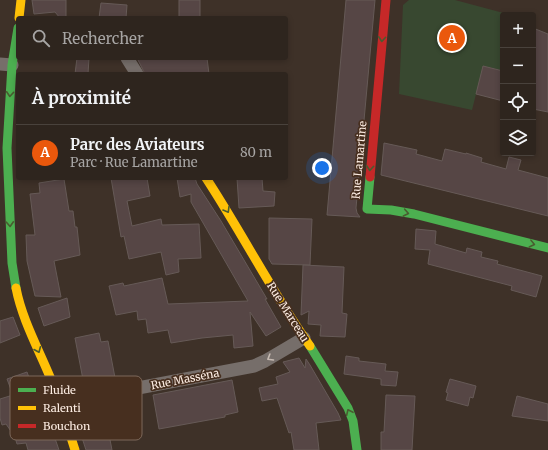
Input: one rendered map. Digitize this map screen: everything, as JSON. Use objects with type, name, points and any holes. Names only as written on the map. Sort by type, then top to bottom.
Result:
[{"type":"street","points":[[19,16],[21,0]]},
{"type":"street","name":"Rue Lamartine","points":[[386,0],[367,208],[414,214],[548,248]]},
{"type":"street","points":[[16,34],[6,65],[7,148],[14,275],[23,312],[39,353],[50,376]]},
{"type":"street","points":[[128,60],[136,72]]},
{"type":"street","name":"Rue Marceau","points":[[207,180],[225,207],[291,319],[324,366],[351,415],[357,450]]},
{"type":"street","name":"Rue Masséna","points":[[142,387],[254,366],[265,362],[304,338]]},
{"type":"street","points":[[72,440],[75,450]]},
{"type":"green space","points":[[409,0],[455,0],[500,12],[500,70],[483,66],[472,110],[399,94],[403,5]]},
{"type":"building","points":[[32,0],[66,0],[66,16],[58,16],[55,12],[34,14]]},
{"type":"building","points":[[179,0],[200,0],[200,16],[179,16]]},
{"type":"building","points":[[346,0],[375,0],[356,208],[360,217],[327,215]]},
{"type":"building","points":[[101,3],[127,5],[126,16],[99,16]]},
{"type":"building","points":[[536,29],[548,34],[548,112],[536,110]]},
{"type":"building","points":[[77,60],[89,60],[88,72],[75,72]]},
{"type":"building","points":[[138,60],[207,60],[209,72],[144,72]]},
{"type":"building","points":[[483,66],[500,70],[500,100],[476,94]]},
{"type":"building","points":[[384,143],[417,150],[416,154],[442,161],[445,149],[466,153],[482,158],[481,162],[506,169],[509,157],[521,160],[518,170],[548,178],[548,216],[381,175]]},
{"type":"building","points":[[64,180],[69,211],[73,211],[75,227],[77,227],[80,255],[54,261],[61,297],[35,296],[27,261],[26,235],[35,235],[30,194],[40,193],[39,183]]},
{"type":"building","points":[[111,180],[147,180],[150,196],[127,201],[132,226],[161,219],[162,225],[199,224],[201,258],[178,259],[179,272],[166,275],[161,252],[129,259],[124,236],[121,237]]},
{"type":"building","points":[[177,180],[196,180],[267,299],[265,299],[281,327],[266,336],[250,312],[253,346],[234,348],[233,335],[171,343],[168,330],[148,333],[146,319],[138,320],[137,311],[116,315],[109,286],[123,283],[124,286],[162,278],[168,304],[248,301],[191,202],[191,194],[180,197]]},
{"type":"building","points":[[237,180],[262,180],[263,191],[275,192],[274,206],[239,208]]},
{"type":"building","points":[[269,218],[312,219],[310,265],[272,264],[269,259]]},
{"type":"building","points":[[416,229],[436,231],[435,244],[466,253],[467,248],[482,252],[481,257],[498,261],[497,264],[542,276],[536,297],[511,290],[512,286],[428,264],[430,250],[415,249]]},
{"type":"building","points":[[303,265],[344,267],[342,313],[347,314],[345,337],[320,336],[321,325],[308,324],[309,311],[301,315]]},
{"type":"building","points":[[67,298],[70,317],[44,326],[38,308]]},
{"type":"building","points":[[13,317],[20,335],[0,343],[0,321]]},
{"type":"building","points":[[99,333],[101,342],[108,341],[115,376],[82,376],[75,338]]},
{"type":"building","points":[[346,356],[359,358],[359,361],[386,364],[385,371],[398,372],[396,386],[381,385],[381,379],[344,374]]},
{"type":"building","points":[[299,358],[305,368],[306,359],[341,420],[316,423],[319,450],[294,450],[291,432],[289,433],[277,398],[262,401],[259,388],[278,384],[276,377],[290,372],[283,362]]},
{"type":"building","points":[[27,372],[28,376],[16,376]]},
{"type":"building","points":[[10,378],[10,387],[7,379]]},
{"type":"building","points":[[450,379],[476,386],[473,398],[470,397],[468,406],[446,400],[448,393],[446,392]]},
{"type":"building","points":[[232,380],[238,412],[225,415],[225,417],[159,429],[153,395]]},
{"type":"building","points":[[386,395],[415,396],[412,450],[381,450],[381,432],[384,432]]},
{"type":"building","points":[[10,396],[10,430],[6,424],[2,425],[0,418],[0,399]]},
{"type":"building","points":[[517,396],[548,404],[548,421],[512,416]]},
{"type":"building","points":[[16,440],[56,440],[59,450],[28,450],[26,443],[17,444]]},
{"type":"building","points":[[83,440],[110,440],[112,450],[86,450]]},
{"type":"traffic: fast","points":[[16,40],[12,65],[7,148],[12,263],[16,288]]},
{"type":"traffic: fast","points":[[370,177],[367,209],[391,210],[414,214],[548,248]]},
{"type":"traffic: fast","points":[[310,346],[348,408],[353,421],[357,450]]},
{"type":"traffic: slow","points":[[19,16],[21,0]]},
{"type":"traffic: slow","points":[[207,180],[283,305],[310,346]]},
{"type":"traffic: slow","points":[[16,288],[26,322],[50,376]]},
{"type":"traffic: slow","points":[[72,440],[75,450]]},
{"type":"traffic: jam","points":[[370,177],[386,0]]},
{"type":"place","name":"Parc des Aviateurs","points":[[452,38]]}]
